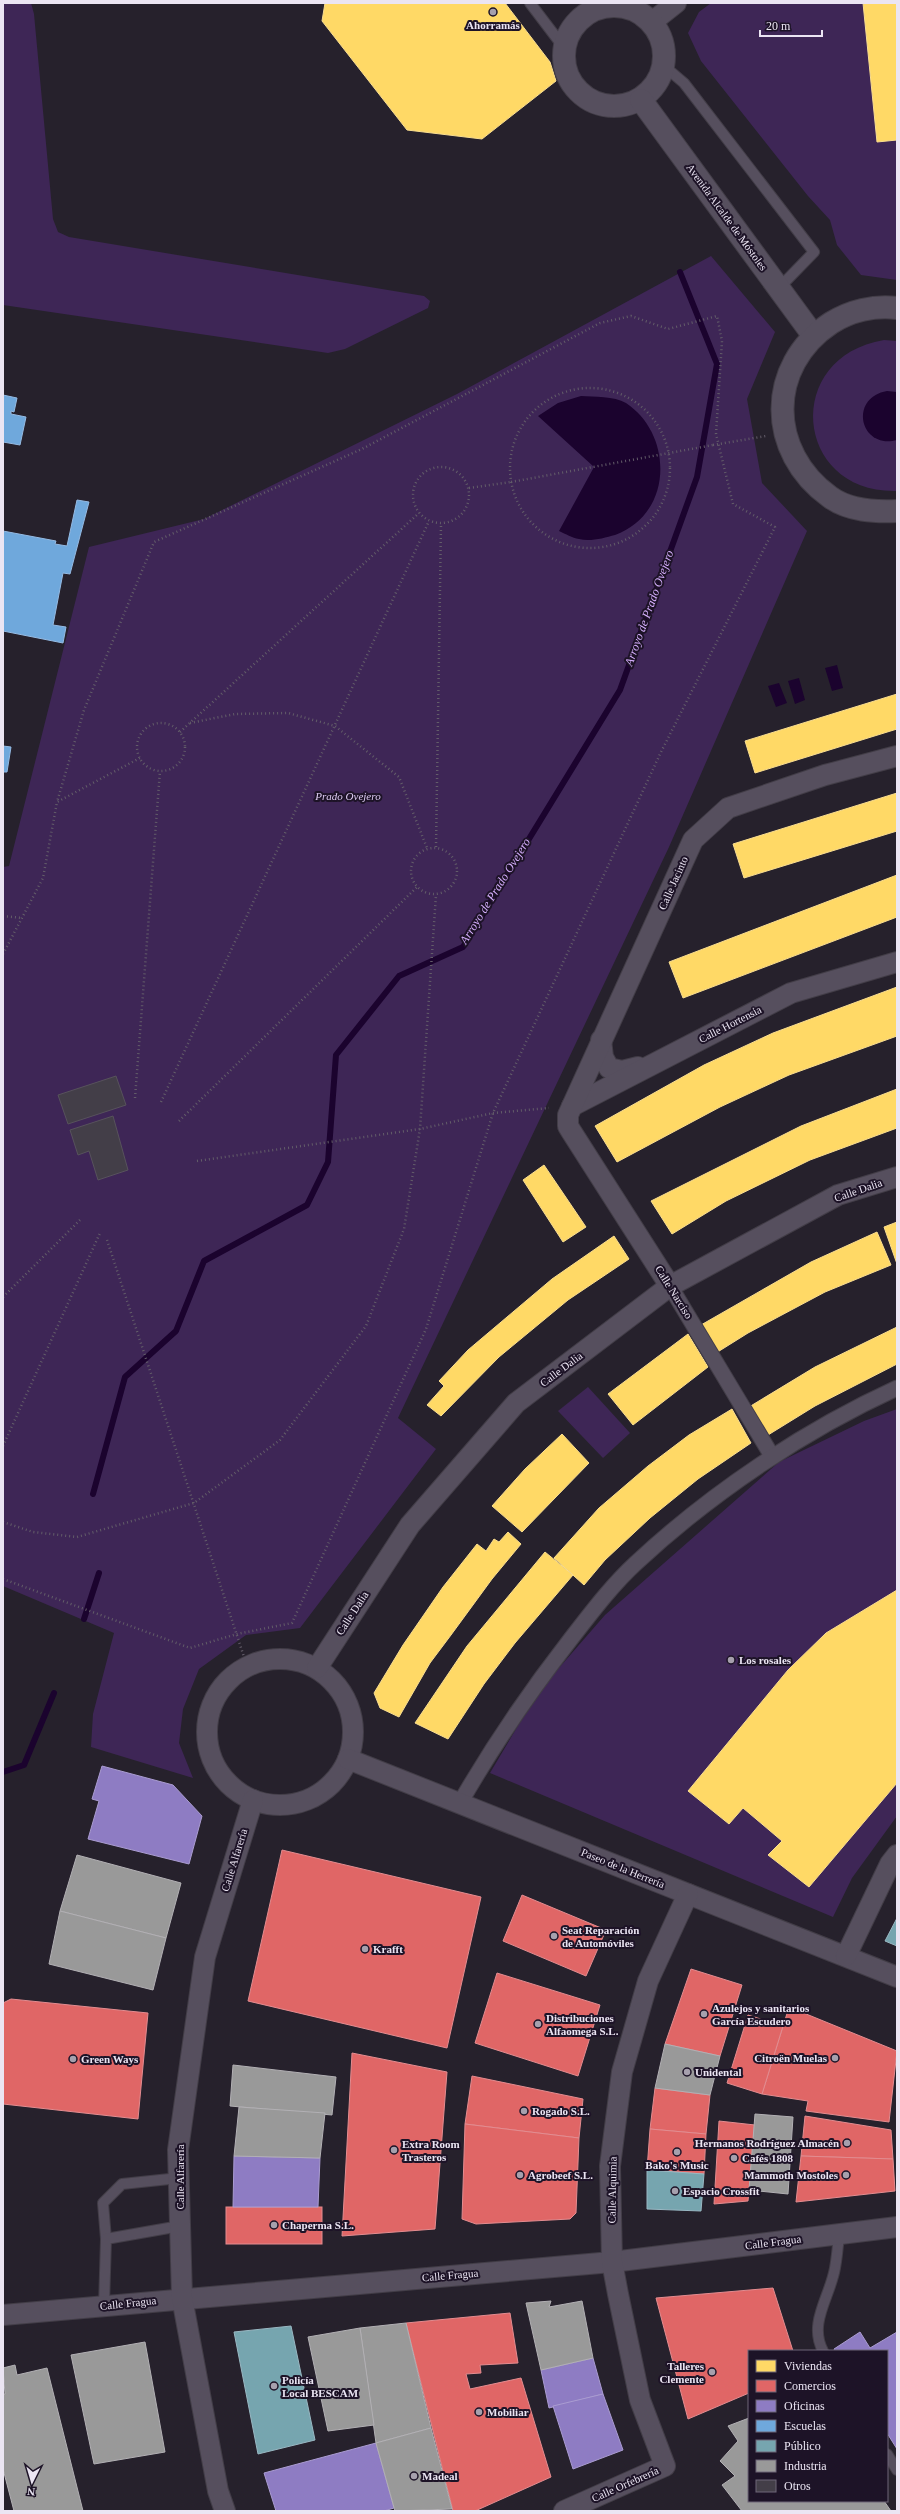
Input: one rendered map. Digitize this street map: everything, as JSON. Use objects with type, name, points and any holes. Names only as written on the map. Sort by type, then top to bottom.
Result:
[{"type":"street","points":[[652,22],[676,3]]},
{"type":"street","points":[[622,5],[639,12],[652,22],[663,42],[664,66],[656,85],[641,100],[616,107],[592,102],[572,85],[564,62],[567,37],[577,10],[622,5]]},
{"type":"street","name":"Avenida Alcalde de Móstoles","points":[[641,100],[813,335]]},
{"type":"street","points":[[897,308],[881,306],[845,314],[813,335],[792,364],[782,397],[784,432],[801,470],[830,498],[869,512],[897,511]]},
{"type":"street","name":"Calle Jacinto","points":[[571,1131],[567,1120],[572,1106],[693,840],[728,808],[825,775],[897,756]]},
{"type":"street","name":"Calle Hortensia","points":[[572,1106],[791,993],[897,962]]},
{"type":"street","points":[[602,1040],[605,1063],[614,1071],[629,1070],[659,1061]]},
{"type":"street","name":"Calle Narciso","points":[[571,1131],[670,1286],[772,1456]]},
{"type":"street","name":"Calle Dalia","points":[[317,1668],[410,1525],[516,1403],[670,1286],[838,1195],[897,1177]]},
{"type":"street","points":[[460,1803],[494,1743],[527,1695],[598,1604],[636,1563],[686,1521],[772,1456],[897,1388]]},
{"type":"street","points":[[270,1659],[294,1660],[317,1668],[335,1683],[350,1708],[354,1725],[353,1742],[348,1759],[337,1779],[320,1794],[298,1803],[276,1805],[253,1800],[235,1790],[220,1775],[210,1756],[206,1735],[208,1714],[217,1694],[230,1678],[247,1666],[270,1659]]},
{"type":"street","name":"Paseo de la Herrería","points":[[348,1759],[897,1977]]},
{"type":"street","name":"Calle Alfarería","points":[[225,2511],[218,2491],[182,2298],[178,2150],[205,1957],[253,1800]]},
{"type":"street","points":[[846,1956],[890,1864],[897,1855]]},
{"type":"street","name":"Calle Alquimia","points":[[665,2466],[640,2400],[612,2262],[610,2166],[622,2072],[648,1981],[688,1894]]},
{"type":"street","name":"Calle Fragua","points":[[3,2315],[182,2298],[612,2262],[897,2228]]},
{"type":"street","name":"Calle Orfebrería","points":[[564,2511],[665,2466]]},
{"type":"lane","points":[[530,3],[565,49]]},
{"type":"lane","points":[[664,66],[681,80],[814,252],[779,288]]},
{"type":"lane","points":[[104,2306],[106,2239],[103,2203],[122,2184],[179,2178]]},
{"type":"lane","points":[[106,2239],[180,2226]]},
{"type":"lane","points":[[822,2350],[819,2344],[817,2328],[835,2269],[839,2234]]},
{"type":"lane","points":[[888,2456],[897,2470]]},
{"type":"path","points":[[3,954],[43,878],[57,802],[84,710],[154,542],[362,449],[600,323],[631,316],[668,329],[717,316],[722,341],[716,434],[734,504],[775,527],[661,752],[493,1113],[426,1329],[292,1623],[237,1634],[190,1648],[3,1579]]},
{"type":"path","points":[[589,387],[616,391],[640,403],[658,423],[669,448],[671,475],[664,500],[650,522],[629,538],[604,547],[578,548],[553,540],[532,524],[517,502],[511,482],[511,450],[521,425],[539,405],[562,391],[589,387]]},
{"type":"path","points":[[469,488],[511,482],[784,432]]},
{"type":"path","points":[[439,467],[451,469],[462,475],[469,488],[468,507],[455,521],[441,524],[429,521],[419,513],[412,494],[419,477],[428,470],[439,467]]},
{"type":"path","points":[[180,732],[419,513]]},
{"type":"path","points":[[161,1102],[429,521]]},
{"type":"path","points":[[436,847],[441,524]]},
{"type":"path","points":[[190,723],[235,714],[288,713],[335,726],[400,777],[427,848]]},
{"type":"path","points":[[160,723],[174,726],[180,732],[185,741],[185,750],[181,760],[172,769],[160,771],[150,769],[140,758],[138,740],[143,731],[151,725],[160,723]]},
{"type":"path","points":[[57,802],[140,758]]},
{"type":"path","points":[[134,1098],[160,771]]},
{"type":"path","points":[[436,847],[451,853],[457,863],[457,878],[448,890],[436,895],[426,893],[417,887],[411,873],[415,857],[427,848],[436,847]]},
{"type":"path","points":[[179,1121],[417,887]]},
{"type":"path","points":[[3,1522],[33,1532],[78,1537],[194,1503],[280,1440],[366,1326],[404,1229],[420,1128],[436,895]]},
{"type":"path","points":[[3,916],[22,918]]},
{"type":"path","points":[[197,1161],[420,1128],[493,1113],[572,1106]]},
{"type":"path","points":[[3,1297],[80,1220]]},
{"type":"path","points":[[3,1446],[100,1233]]},
{"type":"path","points":[[107,1240],[247,1666]]},
{"type":"green space","points":[[3,3],[31,3],[34,14],[53,219],[58,232],[69,237],[424,296],[430,301],[428,308],[345,349],[328,353],[3,305]]},
{"type":"green space","points":[[711,3],[897,3],[897,280],[861,275],[837,245],[830,220],[808,196],[701,61],[688,33],[699,12]]},
{"type":"green space","name":"Prado Ovejero","points":[[711,256],[775,332],[747,399],[762,483],[807,531],[669,847],[398,1418],[436,1449],[300,1628],[246,1635],[199,1669],[183,1709],[179,1743],[193,1778],[91,1747],[93,1714],[114,1633],[3,1586],[3,867],[9,866],[89,547],[204,519],[457,394]]},
{"type":"green space","points":[[884,340],[897,341],[897,491],[861,485],[836,470],[820,448],[813,422],[816,396],[828,371],[851,351]]},
{"type":"green space","points":[[588,1387],[630,1433],[603,1458],[558,1411]]},
{"type":"green space","name":"Los rosales","points":[[897,1409],[897,1816],[852,1878],[833,1917],[490,1773],[519,1724],[552,1676],[605,1615],[779,1462],[864,1421]]},
{"type":"shaded area","points":[[887,391],[897,392],[897,440],[884,441],[874,438],[867,431],[863,412],[867,403],[875,396]]},
{"type":"shaded area","points":[[581,396],[610,398],[626,403],[642,417],[653,434],[659,453],[660,473],[657,492],[648,510],[634,525],[615,535],[592,540],[583,540],[571,537],[559,531],[594,467],[538,416],[558,403]]},
{"type":"shaded area","points":[[837,665],[843,688],[832,691],[825,668]]},
{"type":"shaded area","points":[[799,678],[805,700],[795,704],[788,681]]},
{"type":"shaded area","points":[[779,683],[787,703],[776,707],[768,686]]},
{"type":"building: Viviendas","points":[[325,3],[505,3],[550,62],[556,81],[482,139],[407,130],[322,21]]},
{"type":"building: Viviendas","points":[[863,3],[897,3],[897,140],[877,142]]},
{"type":"building: Viviendas","points":[[897,694],[897,729],[755,773],[745,741]]},
{"type":"building: Viviendas","points":[[897,793],[897,831],[744,878],[733,844]]},
{"type":"building: Viviendas","points":[[897,875],[897,917],[683,998],[669,962]]},
{"type":"building: Viviendas","points":[[897,987],[897,1036],[789,1075],[720,1107],[617,1162],[595,1126],[704,1065],[773,1033]]},
{"type":"building: Viviendas","points":[[897,1089],[897,1128],[810,1160],[726,1201],[672,1234],[651,1201],[801,1126]]},
{"type":"building: Viviendas","points":[[544,1165],[586,1227],[563,1242],[523,1180]]},
{"type":"building: Viviendas","points":[[897,1222],[897,1264],[884,1227]]},
{"type":"building: Viviendas","points":[[877,1232],[891,1265],[825,1292],[748,1333],[716,1353],[701,1325],[811,1262]]},
{"type":"building: Viviendas","points":[[614,1236],[629,1259],[568,1300],[499,1357],[441,1416],[427,1405],[444,1386],[439,1381],[468,1350],[552,1279]]},
{"type":"building: Viviendas","points":[[897,1327],[897,1364],[815,1406],[768,1435],[749,1407],[815,1367]]},
{"type":"building: Viviendas","points":[[688,1334],[708,1367],[633,1425],[608,1394]]},
{"type":"building: Viviendas","points":[[732,1409],[751,1443],[698,1479],[650,1518],[605,1560],[584,1585],[554,1558],[599,1508],[648,1466],[689,1435]]},
{"type":"building: Viviendas","points":[[562,1434],[589,1463],[522,1532],[492,1506],[525,1469]]},
{"type":"building: Viviendas","points":[[508,1532],[521,1544],[492,1579],[430,1663],[399,1717],[380,1708],[374,1693],[403,1645],[443,1587],[477,1544],[486,1551],[494,1539],[499,1542]]},
{"type":"building: Viviendas","points":[[545,1552],[573,1575],[515,1643],[484,1684],[448,1739],[415,1723],[467,1646]]},
{"type":"building: Viviendas","points":[[897,1590],[897,1783],[809,1887],[768,1855],[782,1841],[743,1808],[729,1824],[688,1791],[788,1670],[826,1633]]},
{"type":"building: Comercios","name":"Krafft","points":[[282,1850],[481,1897],[447,2048],[248,2001]]},
{"type":"building: Comercios","name":"Seat Reparación de Automóviles","points":[[522,1895],[606,1930],[586,1976],[503,1941]]},
{"type":"building: Comercios","name":"Azulejos y sanitarios García Escudero","points":[[691,1969],[742,1985],[720,2056],[665,2044]]},
{"type":"building: Comercios","name":"Distribuciones Alfaomega S.L.","points":[[497,1973],[600,2005],[578,2076],[475,2043]]},
{"type":"building: Comercios","name":"Green Ways","points":[[11,1999],[148,2013],[138,2119],[3,2104],[3,2003]]},
{"type":"building: Comercios","name":"Citroën Muelas","points":[[789,2007],[897,2051],[889,2122],[806,2111],[808,2101],[762,2094]]},
{"type":"building: Comercios","points":[[748,2015],[783,2026],[762,2094],[727,2083]]},
{"type":"building: Comercios","name":"Extra Room Trasteros","points":[[352,2053],[447,2072],[435,2229],[342,2236]]},
{"type":"building: Comercios","name":"Rogado S.L.","points":[[472,2076],[583,2099],[579,2138],[465,2124]]},
{"type":"building: Comercios","points":[[655,2088],[710,2095],[706,2134],[650,2129]]},
{"type":"building: Comercios","name":"Hermanos Rodríguez Almacén","points":[[805,2116],[891,2130],[893,2159],[801,2156]]},
{"type":"building: Comercios","name":"Cafés 1808","points":[[719,2121],[755,2125],[748,2201],[714,2204]]},
{"type":"building: Comercios","name":"Agrobeef S.L.","points":[[465,2124],[579,2138],[576,2213],[570,2219],[476,2224],[462,2219]]},
{"type":"building: Comercios","name":"Bako's Music","points":[[650,2129],[706,2134],[704,2174],[647,2170]]},
{"type":"building: Comercios","name":"Mammoth Mostoles","points":[[801,2156],[893,2159],[895,2191],[796,2202]]},
{"type":"building: Comercios","name":"Chaperma S.L.","points":[[226,2207],[322,2207],[322,2244],[226,2244]]},
{"type":"building: Comercios","name":"Talleres Clemente","points":[[773,2288],[793,2350],[748,2350],[748,2393],[688,2419],[656,2298]]},
{"type":"building: Comercios","name":"Mobiliar","points":[[510,2313],[518,2363],[480,2365],[481,2373],[466,2374],[470,2389],[521,2378],[551,2477],[475,2511],[453,2511],[406,2323]]},
{"type":"building: Oficinas","points":[[102,1766],[173,1785],[202,1816],[189,1864],[88,1839],[99,1801],[92,1799]]},
{"type":"building: Oficinas","points":[[234,2156],[320,2158],[318,2207],[233,2207]]},
{"type":"building: Oficinas","points":[[860,2332],[870,2348],[897,2332],[897,2449],[888,2435],[888,2350],[834,2349]]},
{"type":"building: Oficinas","points":[[593,2358],[603,2394],[549,2408],[541,2370]]},
{"type":"building: Oficinas","points":[[603,2394],[623,2450],[573,2469],[553,2406]]},
{"type":"building: Oficinas","points":[[376,2443],[394,2508],[384,2511],[276,2511],[264,2473]]},
{"type":"building: Escuelas","points":[[3,395],[17,398],[14,412],[11,411],[11,414],[26,417],[20,445],[3,442]]},
{"type":"building: Escuelas","points":[[77,500],[89,502],[70,574],[63,573],[53,625],[66,627],[63,643],[3,631],[3,531],[56,541],[55,544],[67,546]]},
{"type":"building: Escuelas","points":[[3,746],[11,747],[7,772],[3,772]]},
{"type":"building: Público","points":[[897,1918],[897,1946],[885,1941]]},
{"type":"building: Público","name":"Espacio Crossfit","points":[[647,2170],[704,2174],[701,2211],[647,2209]]},
{"type":"building: Público","name":"Policía Local BESCAM","points":[[291,2326],[315,2440],[258,2454],[234,2332]]},
{"type":"building: Industria","points":[[77,1855],[181,1883],[166,1938],[60,1911]]},
{"type":"building: Industria","points":[[60,1911],[166,1938],[153,1990],[49,1964]]},
{"type":"building: Industria","name":"Unidental","points":[[665,2044],[720,2056],[710,2095],[655,2088]]},
{"type":"building: Industria","points":[[233,2065],[336,2077],[332,2115],[230,2106]]},
{"type":"building: Industria","points":[[239,2107],[325,2113],[320,2158],[234,2156]]},
{"type":"building: Industria","points":[[755,2114],[793,2117],[788,2194],[749,2190]]},
{"type":"building: Industria","points":[[551,2301],[549,2307],[582,2301],[593,2358],[541,2370],[526,2303]]},
{"type":"building: Industria","points":[[406,2323],[431,2428],[376,2443],[360,2328]]},
{"type":"building: Industria","points":[[360,2328],[374,2425],[328,2431],[308,2337]]},
{"type":"building: Industria","points":[[145,2342],[165,2452],[94,2464],[71,2355]]},
{"type":"building: Industria","points":[[15,2365],[17,2375],[47,2368],[83,2511],[14,2511],[3,2469],[3,2394],[5,2394],[3,2368]]},
{"type":"building: Industria","points":[[748,2418],[748,2502],[885,2502],[891,2511],[742,2511],[722,2485],[735,2476],[720,2461],[738,2441],[728,2426]]},
{"type":"building: Industria","name":"Madeal","points":[[431,2428],[452,2509],[395,2511],[376,2443]]},
{"type":"building: Otros","points":[[116,1076],[126,1105],[68,1124],[58,1095]]},
{"type":"building: Otros","points":[[113,1116],[128,1170],[98,1180],[89,1151],[78,1155],[70,1130]]},
{"type":"waterway","name":"Arroyo de Prado Ovejero","points":[[93,1494],[125,1377],[176,1331],[204,1261],[307,1205],[328,1162],[336,1055],[399,976],[463,947],[620,690],[697,477],[717,364],[680,272]]},
{"type":"waterway","name":"Arroyo de Prado Ovejero","points":[[84,1619],[99,1573]]},
{"type":"waterway","name":"Arroyo de Prado Ovejero","points":[[3,1772],[24,1765],[54,1693]]},
{"type":"place","name":"Ahorramás","points":[[493,12]]},
{"type":"place","name":"Los rosales","points":[[731,1660]]},
{"type":"place","name":"Seat Reparación de Automóviles","points":[[554,1936]]},
{"type":"place","name":"Krafft","points":[[365,1949]]},
{"type":"place","name":"Azulejos y sanitarios García Escudero","points":[[704,2014]]},
{"type":"place","name":"Distribuciones Alfaomega S.L.","points":[[538,2024]]},
{"type":"place","name":"Citroën Muelas","points":[[835,2058]]},
{"type":"place","name":"Green Ways","points":[[73,2059]]},
{"type":"place","name":"Unidental","points":[[687,2072]]},
{"type":"place","name":"Rogado S.L.","points":[[524,2111]]},
{"type":"place","name":"Hermanos Rodríguez Almacén","points":[[847,2143]]},
{"type":"place","name":"Extra Room Trasteros","points":[[394,2150]]},
{"type":"place","name":"Bako's Music","points":[[677,2152]]},
{"type":"place","name":"Cafés 1808","points":[[734,2158]]},
{"type":"place","name":"Agrobeef S.L.","points":[[520,2175]]},
{"type":"place","name":"Mammoth Mostoles","points":[[846,2175]]},
{"type":"place","name":"Espacio Crossfit","points":[[675,2191]]},
{"type":"place","name":"Chaperma S.L.","points":[[274,2225]]},
{"type":"place","name":"Talleres Clemente","points":[[712,2372]]},
{"type":"place","name":"Policía Local BESCAM","points":[[274,2386]]},
{"type":"place","name":"Mobiliar","points":[[479,2412]]},
{"type":"place","name":"Madeal","points":[[414,2476]]}]
